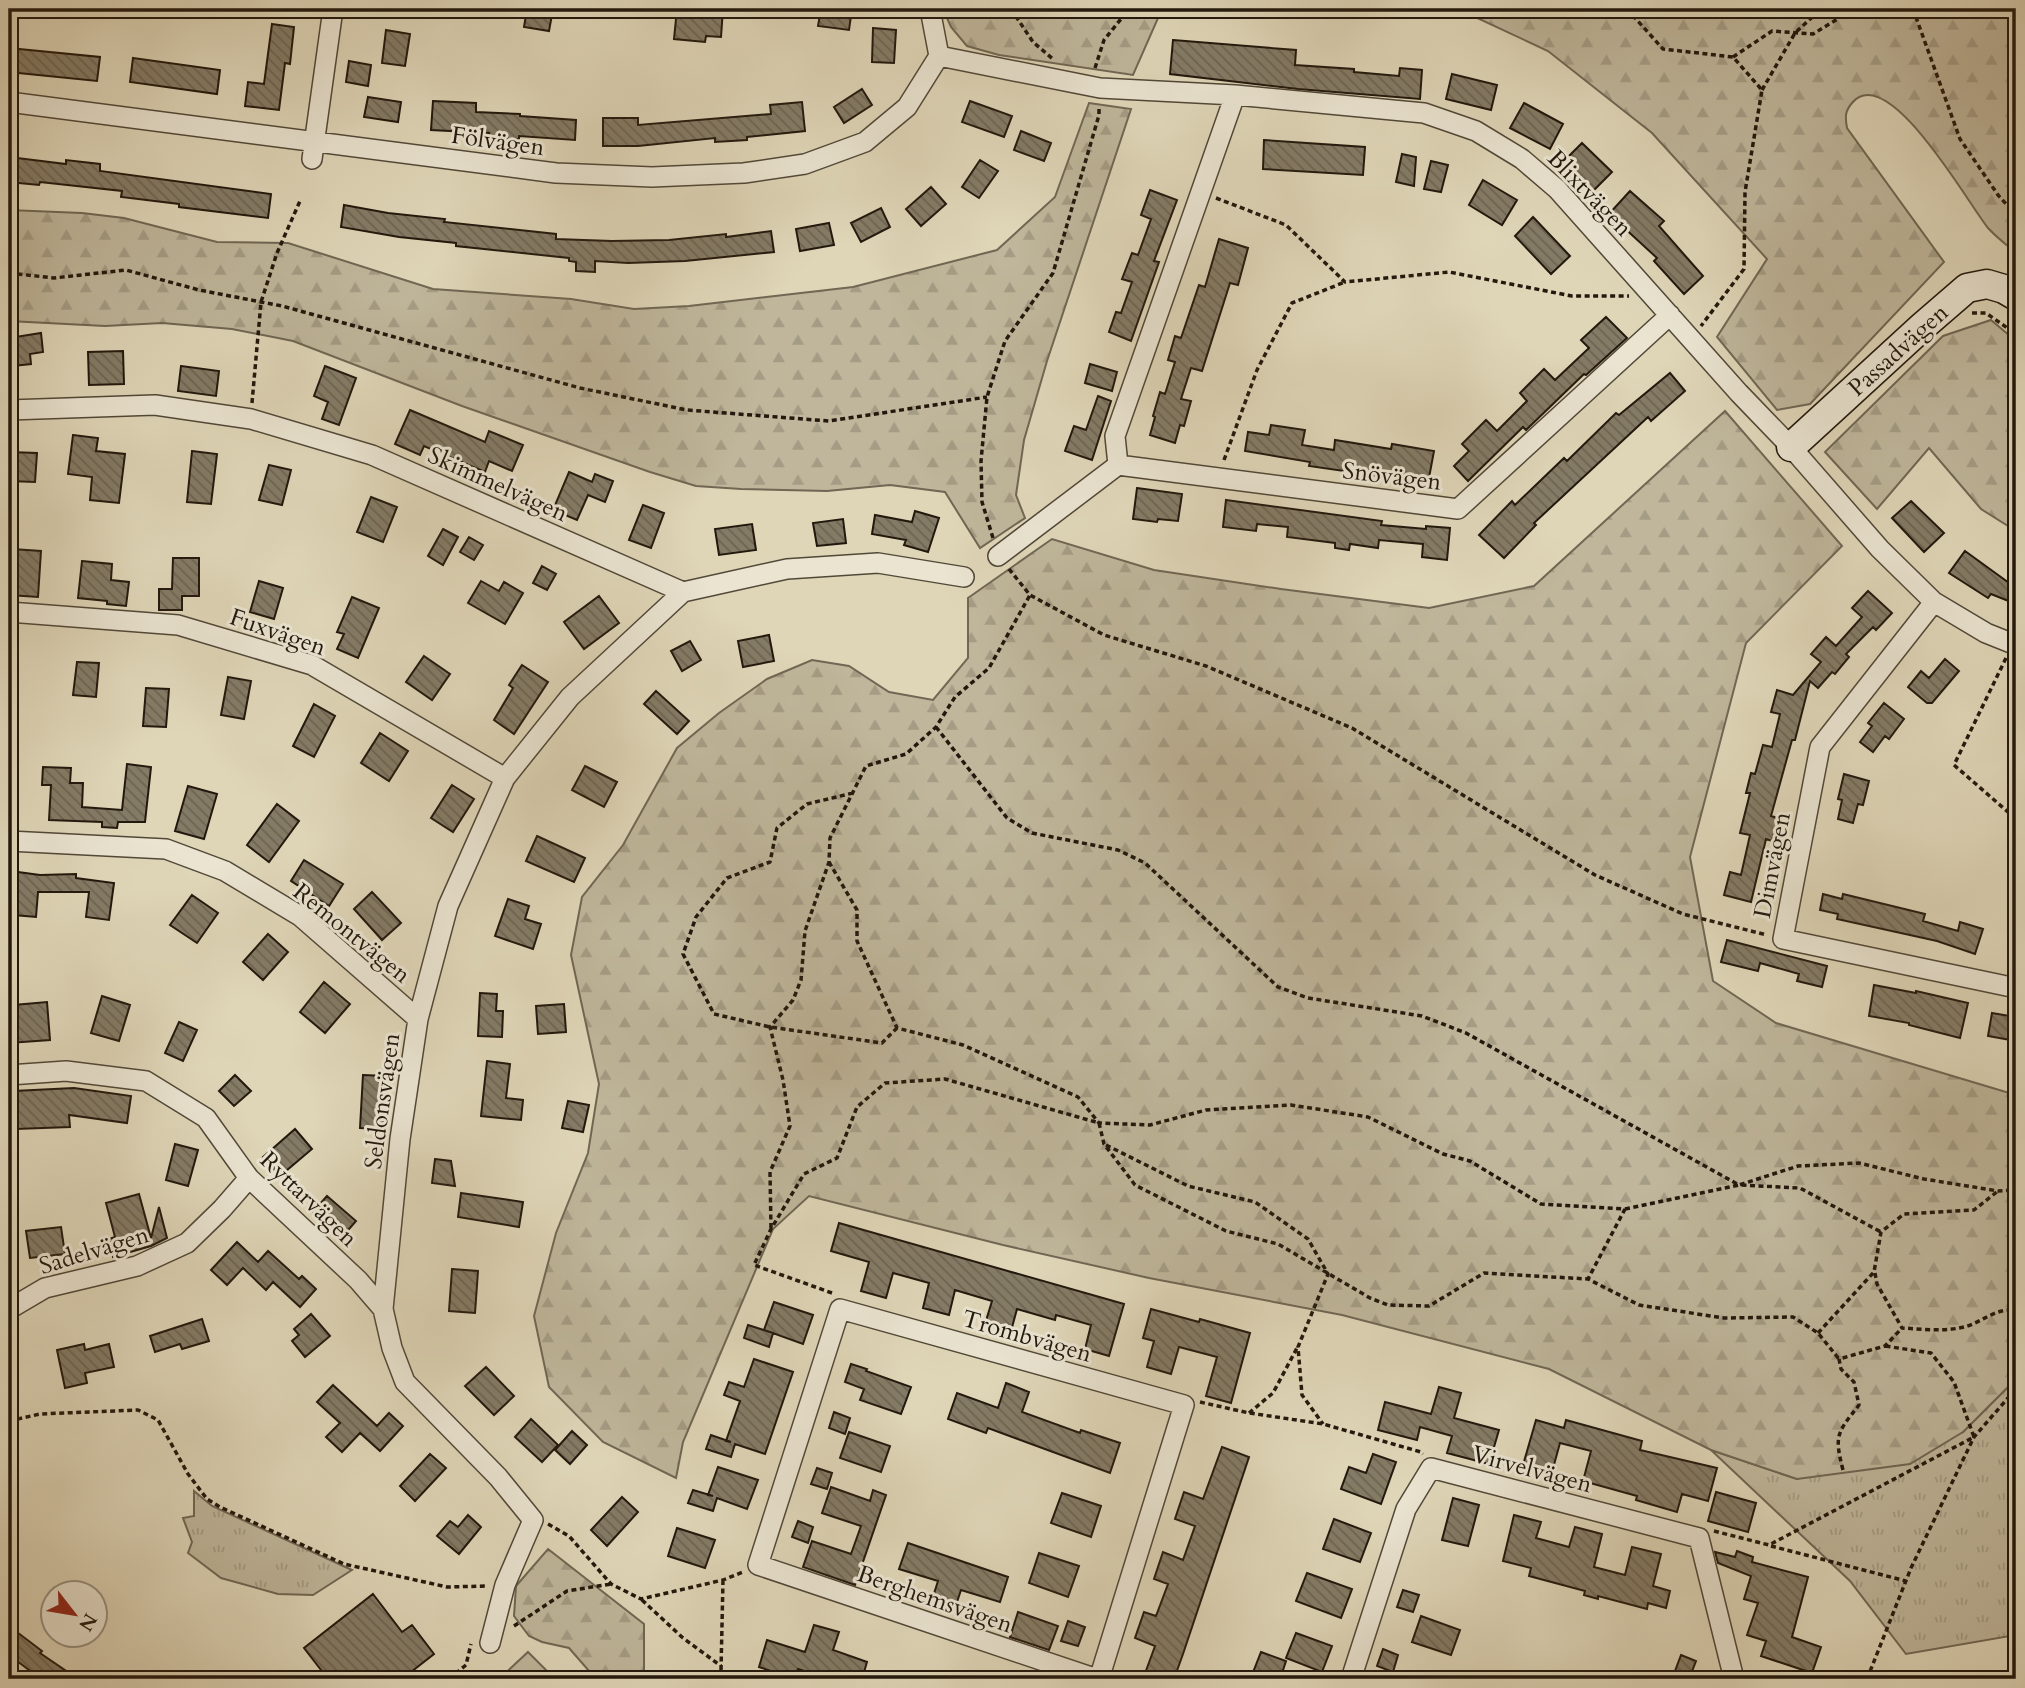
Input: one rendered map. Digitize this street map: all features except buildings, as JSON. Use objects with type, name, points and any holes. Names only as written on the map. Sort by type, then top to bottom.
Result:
[{"type":"street","points":[[313,150],[333,9]]},
{"type":"street","points":[[930,9],[939,56]]},
{"type":"street","name":"Fölvägen","points":[[9,102],[313,150],[556,173],[652,177],[744,173],[805,164],[865,142],[907,107],[939,56]]},
{"type":"street","name":"Blixtvägen","points":[[939,56],[1095,87],[1235,95],[1424,113],[1476,131],[1522,159],[1557,189],[1880,549],[1934,602],[1986,633],[2015,645]]},
{"type":"street","points":[[998,556],[1118,465],[1115,436],[1235,95]]},
{"type":"street","name":"Passadvägen","points":[[1791,447],[1967,289],[1987,284],[2016,296]]},
{"type":"street","name":"Snövägen","points":[[1118,465],[1458,509],[1670,315]]},
{"type":"street","name":"Skimmelvägen","points":[[9,410],[155,405],[251,419],[372,456],[683,592]]},
{"type":"street","points":[[683,592],[787,569],[878,563],[964,577]]},
{"type":"street","name":"Seldonsvägen","points":[[533,1520],[498,1477],[405,1382],[392,1348],[383,1309],[400,1139],[418,1019],[448,906],[505,778],[570,697],[683,592]]},
{"type":"street","name":"Dimvägen","points":[[1934,602],[1820,747],[1783,939],[2016,988]]},
{"type":"street","name":"Fuxvägen","points":[[9,612],[178,625],[312,665],[505,778]]},
{"type":"street","name":"Remontvägen","points":[[9,841],[166,849],[225,871],[300,916],[418,1019]]},
{"type":"street","name":"Ryttarvägen","points":[[9,1075],[66,1071],[146,1081],[205,1118],[249,1178],[358,1280],[383,1309]]},
{"type":"street","name":"Sadelvägen","points":[[11,1308],[45,1288],[137,1266],[187,1243],[249,1178]]},
{"type":"street","points":[[758,1565],[840,1309]]},
{"type":"street","name":"Trombvägen","points":[[840,1309],[1184,1405]]},
{"type":"street","points":[[1098,1679],[1184,1405]]},
{"type":"street","points":[[1351,1679],[1406,1510],[1431,1468]]},
{"type":"street","name":"Virvelvägen","points":[[1431,1468],[1699,1538]]},
{"type":"street","points":[[490,1643],[505,1585],[533,1520]]},
{"type":"street","points":[[1699,1538],[1734,1679]]},
{"type":"street","name":"Berghemsvägen","points":[[758,1565],[1098,1679]]},
{"type":"path","points":[[1011,9],[1033,42],[1063,68],[1095,87]]},
{"type":"path","points":[[1129,9],[1104,40],[1095,87],[1099,115],[1053,273],[1005,341],[987,397],[981,461],[982,502],[998,556],[1030,595],[1104,635],[1206,666],[1352,728],[1595,875],[1683,914],[1783,939]]},
{"type":"path","points":[[1626,9],[1663,49],[1733,57],[1772,31],[1813,34],[1854,9]]},
{"type":"path","points":[[1691,339],[1744,269],[1745,192],[1762,90],[1795,33],[1821,9]]},
{"type":"path","points":[[1913,9],[1960,139],[1998,195],[2016,215]]},
{"type":"path","points":[[1733,57],[1762,90]]},
{"type":"path","points":[[1201,192],[1286,225],[1345,282]]},
{"type":"path","points":[[251,419],[261,302],[277,253],[300,201]]},
{"type":"path","points":[[9,273],[54,278],[126,270],[198,290],[261,302],[580,388],[687,410],[829,421],[987,397]]},
{"type":"path","points":[[1218,478],[1256,370],[1292,303],[1345,282],[1449,272],[1572,296],[1652,296]]},
{"type":"path","points":[[770,1027],[793,1000],[801,980],[805,931],[829,862],[831,838],[866,766],[906,754],[936,727],[955,697],[989,668],[1030,595]]},
{"type":"path","points":[[2015,645],[1954,765],[2016,819]]},
{"type":"path","points":[[936,727],[1007,818],[1032,834],[1118,850],[1145,863],[1278,987],[1308,998],[1422,1016],[1466,1033],[1739,1185],[1800,1188],[1881,1232]]},
{"type":"path","points":[[853,793],[807,804],[777,828],[770,862],[727,878],[696,916],[683,954],[714,1014],[770,1027],[882,1043],[897,1028]]},
{"type":"path","points":[[829,862],[857,910],[857,941],[897,1028]]},
{"type":"path","points":[[770,1027],[783,1080],[790,1126],[770,1172],[771,1229]]},
{"type":"path","points":[[897,1028],[964,1045],[1078,1097],[1099,1123],[1104,1144],[1135,1185],[1226,1231],[1278,1244],[1370,1298],[1388,1305],[1429,1306],[1484,1273],[1588,1279],[1639,1305],[1724,1318],[1793,1317],[1818,1333],[1839,1359],[1841,1369],[1854,1382],[1859,1405],[1844,1424],[1836,1444],[1843,1470]]},
{"type":"path","points":[[840,1309],[837,1294],[754,1265],[771,1229],[804,1174],[837,1158],[858,1107],[885,1083],[945,1079],[1099,1123],[1150,1125],[1206,1110],[1291,1105],[1368,1117],[1443,1154],[1470,1161],[1541,1204],[1625,1209],[1739,1185],[1798,1166],[1859,1163],[1924,1179],[1998,1191],[2016,1190]]},
{"type":"path","points":[[1104,1144],[1188,1186],[1255,1202],[1308,1239],[1328,1274]]},
{"type":"path","points":[[1902,1328],[1877,1284],[1874,1272],[1881,1232],[1904,1214],[1974,1210],[1998,1191]]},
{"type":"path","points":[[1588,1279],[1625,1209]]},
{"type":"path","points":[[1818,1333],[1874,1272]]},
{"type":"path","points":[[1249,1413],[1273,1393],[1298,1347],[1328,1274]]},
{"type":"path","points":[[11,1308],[17,1339],[15,1419]]},
{"type":"path","points":[[1885,1346],[1902,1328],[1964,1327],[2008,1309],[2016,1311]]},
{"type":"path","points":[[1839,1359],[1885,1346],[1931,1353],[1954,1382],[1975,1437]]},
{"type":"path","points":[[1298,1347],[1301,1395],[1322,1424]]},
{"type":"path","points":[[1867,1679],[1906,1581],[1975,1437],[2008,1398],[2016,1394]]},
{"type":"path","points":[[1184,1405],[1202,1402],[1249,1413],[1322,1424],[1421,1452],[1431,1468]]},
{"type":"path","points":[[9,1421],[40,1414],[138,1410],[158,1420],[188,1474],[207,1499],[220,1507],[344,1564],[447,1587],[505,1585]]},
{"type":"path","points":[[1769,1545],[1975,1437]]},
{"type":"path","points":[[533,1520],[552,1525],[569,1536],[611,1584],[642,1600],[683,1637],[721,1666]]},
{"type":"path","points":[[1699,1538],[1709,1529],[1906,1581]]},
{"type":"path","points":[[642,1600],[723,1580],[758,1565]]},
{"type":"path","points":[[723,1580],[721,1670],[728,1679]]},
{"type":"path","points":[[490,1643],[567,1591],[611,1584]]},
{"type":"green space","points":[[943,9],[1162,9],[1133,75],[999,55],[967,46],[951,27]]},
{"type":"green space","points":[[1458,9],[2016,9],[2016,253],[1988,228],[1946,167],[1906,118],[1886,101],[1867,95],[1852,103],[1846,114],[1847,128],[1944,262],[1810,404],[1777,410],[1717,337],[1767,259],[1652,133],[1548,51]]},
{"type":"green space","points":[[1089,103],[1131,109],[1047,361],[1024,440],[1016,495],[1025,518],[980,548],[945,492],[890,485],[827,491],[696,486],[462,406],[293,341],[232,329],[162,323],[105,326],[9,321],[9,210],[124,218],[217,242],[288,243],[433,289],[571,299],[634,309],[689,306],[853,287],[997,250],[1055,197]]},
{"type":"green space","points":[[1991,320],[2016,341],[2016,531],[1981,509],[1929,448],[1877,509],[1825,452],[1943,336]]},
{"type":"green space","points":[[1725,411],[1842,546],[1746,643],[1690,857],[1713,981],[1776,1023],[2016,1095],[2016,1379],[1963,1432],[1910,1464],[1797,1479],[1711,1450],[1549,1369],[1342,1315],[1149,1278],[1003,1245],[809,1196],[773,1229],[683,1442],[676,1478],[603,1442],[549,1387],[534,1316],[556,1233],[588,1153],[599,1084],[571,955],[582,897],[623,845],[677,748],[719,713],[767,679],[812,660],[849,666],[889,692],[933,700],[968,658],[968,598],[1052,539],[1154,570],[1429,608],[1534,586]]},
{"type":"green space","points":[[2016,1379],[2016,1635],[1906,1654],[1850,1581],[1711,1450],[1797,1479],[1963,1432]]},
{"type":"green space","points":[[194,1491],[212,1506],[352,1570],[313,1595],[278,1594],[221,1578],[188,1553],[192,1542],[183,1518],[194,1516]]},
{"type":"green space","points":[[548,1549],[644,1624],[644,1679],[596,1679],[569,1648],[529,1636],[514,1616],[516,1586]]},
{"type":"green space","points":[[528,1652],[555,1679],[499,1679]]}]
